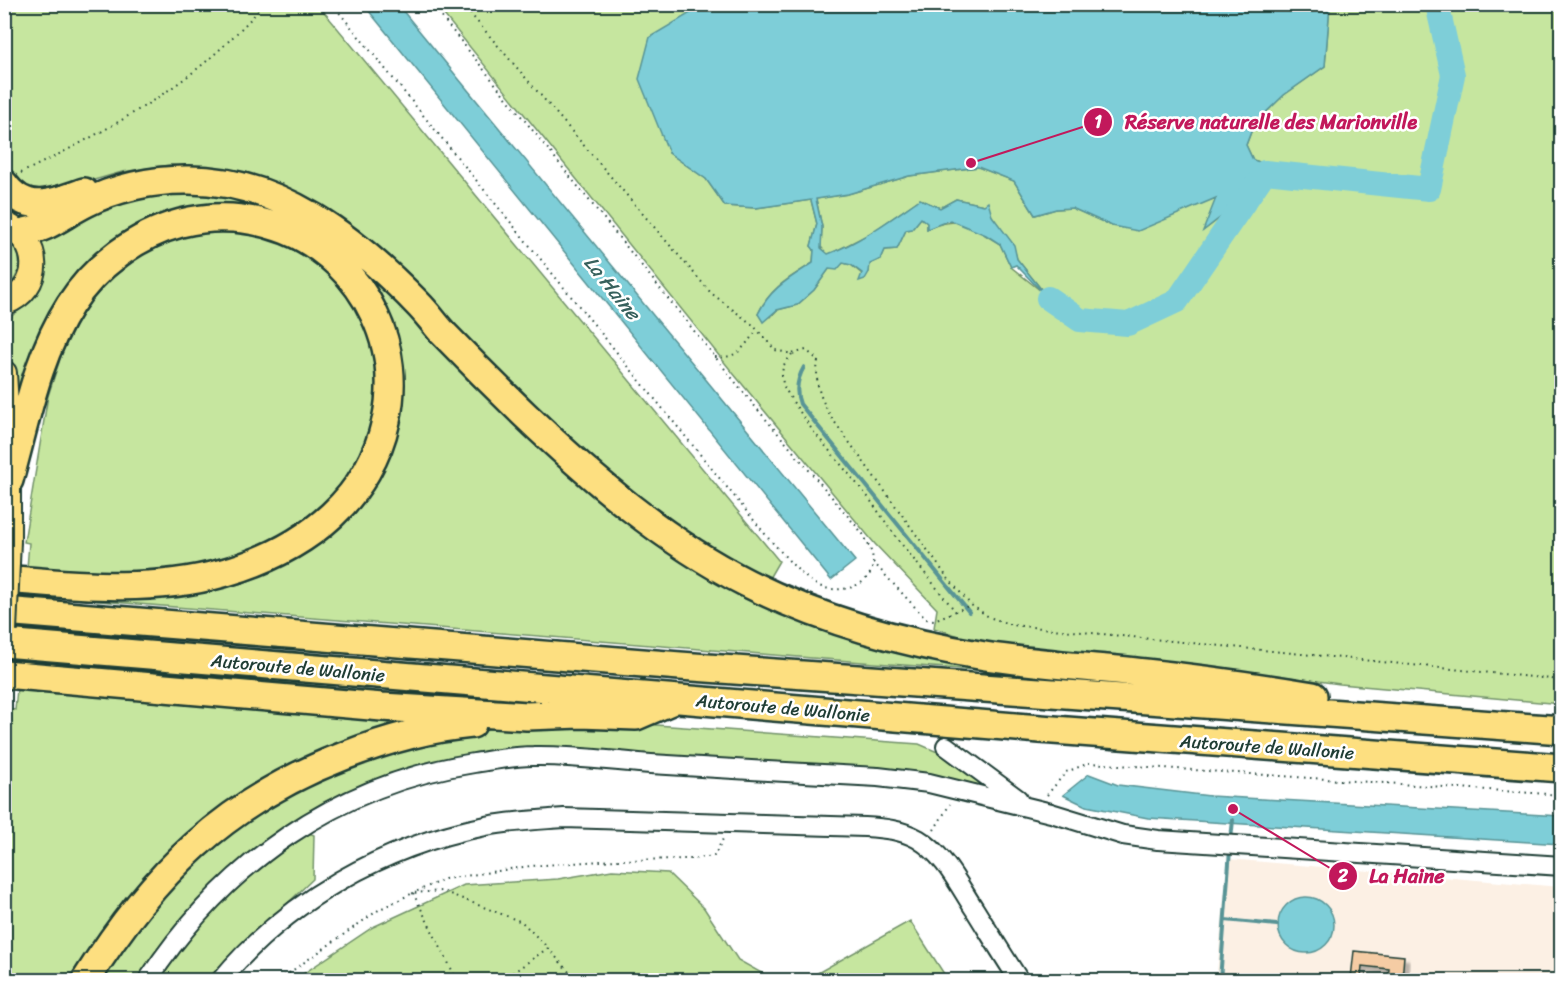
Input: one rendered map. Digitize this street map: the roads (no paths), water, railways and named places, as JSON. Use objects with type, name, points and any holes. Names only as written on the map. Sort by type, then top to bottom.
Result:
[{"type":"highway","points":[[13,178],[15,197],[37,204],[52,203],[86,191],[184,180],[210,180],[235,184],[284,201],[320,221],[385,272],[421,306],[479,370],[602,484],[663,531],[711,563],[744,581],[806,609],[848,624],[944,648],[997,657],[1258,687],[1327,699],[1361,716]]},
{"type":"highway","points":[[9,226],[46,227],[91,201],[133,187]]},
{"type":"highway","points":[[4,579],[96,586],[132,586],[182,581],[243,567],[298,541],[344,503],[366,472],[382,438],[391,382],[382,331],[370,306],[353,280],[331,257],[294,233],[249,220],[221,218],[189,221],[158,231],[133,243],[108,262],[78,293],[60,322],[37,375],[9,480]]},
{"type":"highway","name":"Autoroute de Wallonie","points":[[4,611],[668,665],[1562,730]]},
{"type":"highway","name":"Autoroute de Wallonie","points":[[4,643],[675,700],[1562,768]]},
{"type":"highway","points":[[4,674],[371,706],[527,716],[580,714],[636,716],[675,700]]},
{"type":"highway","points":[[86,981],[119,929],[156,884],[209,833],[259,796],[333,760],[394,739],[452,727],[527,716]]},
{"type":"main road","points":[[8,307],[25,289],[33,270],[31,249],[9,226]]},
{"type":"main road","points":[[4,373],[9,480],[4,630]]},
{"type":"street","points":[[946,746],[1007,792],[1035,809]]},
{"type":"street","points":[[148,981],[177,938],[199,912],[241,871],[298,828],[392,783],[422,773],[532,756],[878,777],[929,783],[1035,809],[1123,835],[1158,840],[1562,866]]},
{"type":"street","points":[[221,981],[241,957],[284,918],[317,893],[357,871],[431,840],[488,825],[564,818],[889,829],[905,833],[920,840],[949,869],[1019,981]]},
{"type":"water","points":[[701,4],[1330,5],[1325,66],[1284,95],[1254,124],[1246,145],[1253,160],[1269,165],[1249,195],[1203,231],[1216,198],[1138,231],[1112,226],[1072,208],[1056,209],[1035,215],[1014,181],[978,167],[909,176],[848,194],[816,199],[822,227],[821,248],[828,254],[853,243],[920,199],[940,208],[956,199],[984,205],[988,202],[992,216],[1014,245],[1017,259],[1048,298],[1016,265],[1011,267],[1000,244],[986,235],[950,220],[927,229],[927,223],[921,218],[912,229],[906,230],[897,249],[885,250],[881,259],[870,264],[865,279],[859,281],[862,273],[851,265],[843,263],[837,270],[829,269],[814,290],[797,305],[777,310],[763,322],[758,314],[768,297],[781,284],[813,263],[814,250],[811,246],[817,224],[811,200],[756,208],[725,206],[706,179],[669,153],[639,79],[650,37],[699,8]]},
{"type":"water","points":[[364,5],[398,5],[855,561],[831,580]]},
{"type":"water","points":[[1089,774],[1118,785],[1210,796],[1561,816],[1561,844],[1148,818],[1086,806],[1063,795]]},
{"type":"water","points":[[1300,897],[1312,897],[1322,901],[1330,909],[1334,925],[1330,941],[1322,949],[1312,953],[1300,953],[1290,949],[1282,941],[1278,931],[1278,919],[1282,909],[1290,901]]},
{"type":"waterway","points":[[1048,298],[1080,320],[1128,324],[1177,301],[1265,172],[1429,189],[1453,75],[1437,4]]},
{"type":"waterway","points":[[804,367],[798,385],[800,404],[969,612]]},
{"type":"waterway","points":[[1231,839],[1233,820]]},
{"type":"waterway","points":[[1220,980],[1230,850]]},
{"type":"waterway","points":[[1225,920],[1277,925]]},
{"type":"place","name":"Réserve naturelle des Marionville","points":[[971,163]]},
{"type":"place","name":"La Haine","points":[[1233,809]]}]
